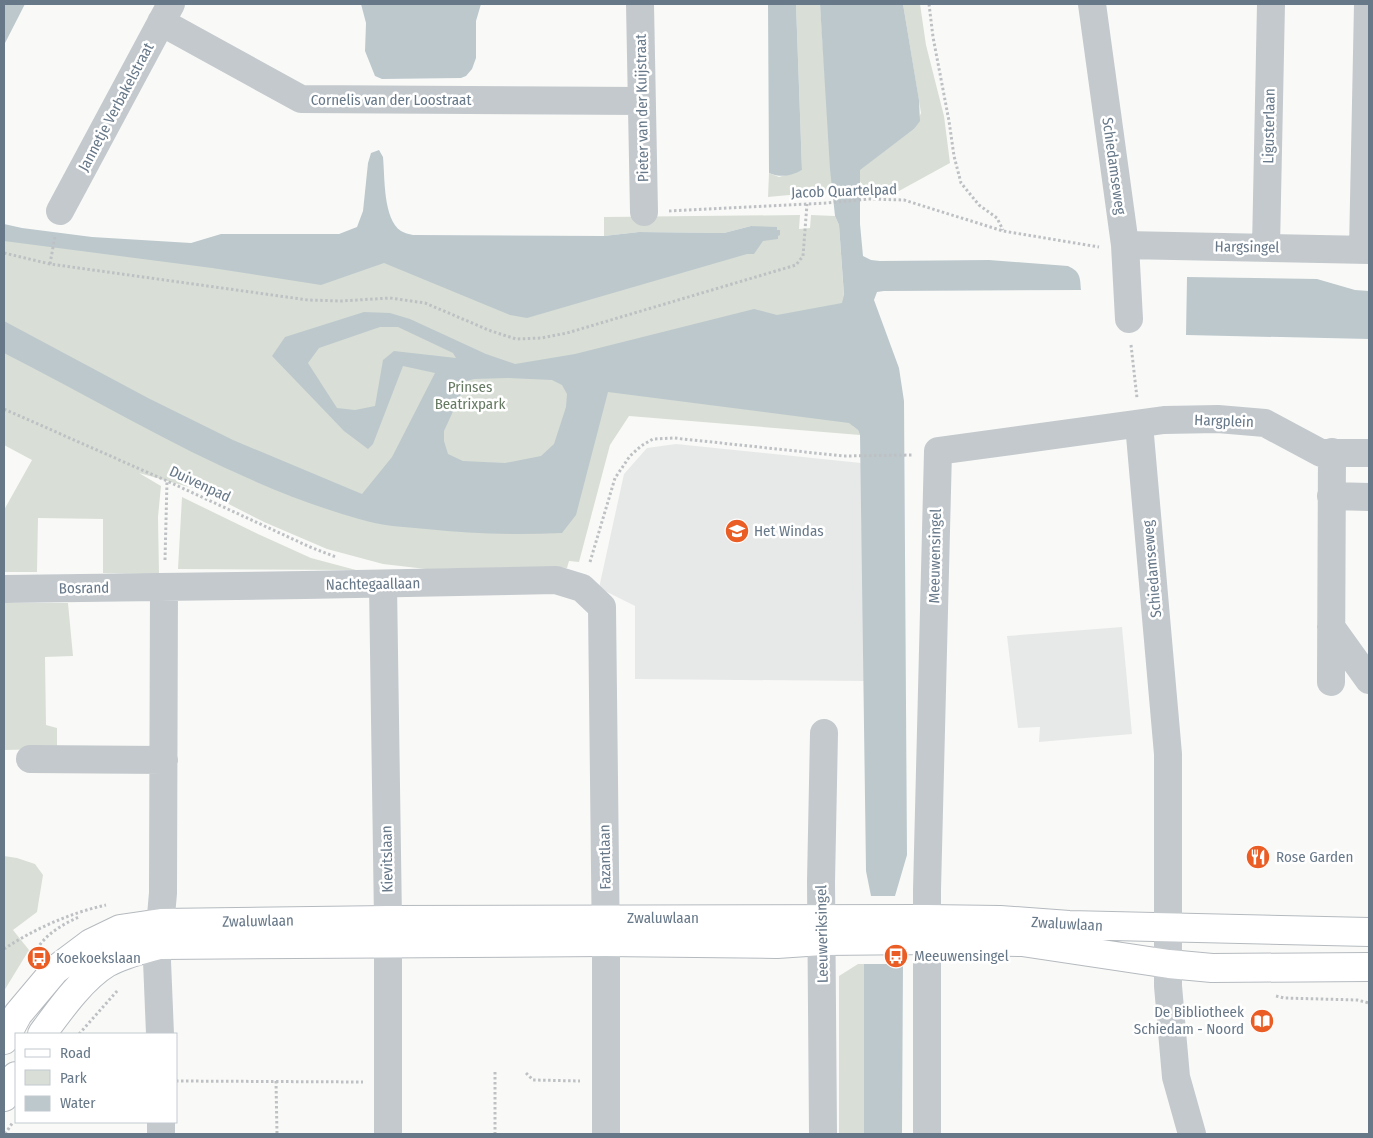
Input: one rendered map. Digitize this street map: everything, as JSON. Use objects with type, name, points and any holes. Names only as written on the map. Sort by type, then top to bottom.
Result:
[{"type":"main road","name":"Zwaluwlaan","points":[[4,1040],[18,1014],[55,970],[91,943],[120,929],[160,934],[927,929],[1000,920],[1087,926],[1169,926],[1369,932]]},
{"type":"main road","name":"Zwaluwlaan","points":[[927,929],[1169,964],[1212,968],[1356,967]]},
{"type":"main road","name":"Zwaluwlaan","points":[[43,1033],[82,984],[106,964],[130,953],[160,934]]},
{"type":"main road","points":[[4,1097],[15,1078]]},
{"type":"street","name":"Pieter van der Kuijstraat","points":[[640,4],[644,212]]},
{"type":"street","name":"Schiedamseweg","points":[[1092,4],[1112,246],[1129,319]]},
{"type":"street","name":"Ligusterlaan","points":[[1266,248],[1271,4]]},
{"type":"street","points":[[1366,250],[1368,4]]},
{"type":"street","name":"Cornelis van der Loostraat","points":[[166,13],[301,99],[641,102]]},
{"type":"street","name":"Jannetje Verbakelstraat","points":[[58,219],[166,13]]},
{"type":"street","name":"Hargsingel","points":[[1112,246],[1366,250]]},
{"type":"street","name":"Hargplein","points":[[1139,424],[1164,420],[1218,420],[1265,423],[1321,453],[1369,453]]},
{"type":"street","name":"Schiedamseweg","points":[[1139,424],[1168,754],[1168,986],[1176,1077],[1192,1134]]},
{"type":"street","name":"Meeuwensingel","points":[[927,1134],[927,929],[938,451],[1139,424]]},
{"type":"street","points":[[1331,682],[1332,452]]},
{"type":"street","points":[[1331,496],[1369,496]]},
{"type":"street","name":"Nachtegaallaan","points":[[164,587],[556,580],[582,588]]},
{"type":"street","name":"Kievitslaan","points":[[383,584],[388,932],[388,1134]]},
{"type":"street","points":[[160,1033],[157,962],[163,893],[164,587]]},
{"type":"street","name":"Bosrand","points":[[4,589],[164,587]]},
{"type":"street","name":"Fazantlaan","points":[[582,588],[602,607],[606,1134]]},
{"type":"street","points":[[1331,627],[1369,680]]},
{"type":"street","name":"Leeuweriksingel","points":[[823,1134],[822,929],[824,734]]},
{"type":"street","points":[[30,759],[164,760]]},
{"type":"street","points":[[1356,967],[1369,979]]},
{"type":"path","points":[[928,4],[954,156],[961,183],[979,205],[997,218],[1003,231]]},
{"type":"path","name":"Jacob Quartelpad","points":[[644,212],[827,203],[868,199],[904,200],[1003,231],[1112,246]]},
{"type":"path","points":[[4,254],[50,264],[308,300],[341,301],[390,298],[425,303],[462,317],[491,331],[516,339],[541,338],[567,333],[796,265],[802,256],[807,204]]},
{"type":"path","points":[[50,264],[58,219]]},
{"type":"path","points":[[1129,319],[1139,424]]},
{"type":"path","name":"Duivenpad","points":[[4,409],[310,547],[344,560]]},
{"type":"path","points":[[582,588],[615,478],[630,456],[641,446],[654,439],[674,438],[843,456],[918,455]]},
{"type":"path","points":[[164,587],[167,481]]},
{"type":"path","points":[[4,949],[22,937],[84,910],[110,904]]},
{"type":"path","points":[[495,1072],[495,1134]]},
{"type":"path","points":[[526,1073],[533,1080],[606,1081]]},
{"type":"path","points":[[178,1081],[388,1081]]},
{"type":"path","points":[[276,1081],[277,1134]]},
{"type":"path","points":[[5,1134],[15,1118]]},
{"type":"shaded area","name":"Het Windas","points":[[676,444],[861,463],[864,681],[635,679],[635,606],[599,588],[624,474],[647,448]]},
{"type":"shaded area","points":[[1122,627],[1132,734],[1039,742],[1040,727],[1018,728],[1007,636]]},
{"type":"green space","points":[[796,4],[820,4],[833,191],[768,197],[769,173],[779,177],[802,170]]},
{"type":"green space","points":[[903,4],[920,4],[926,45],[944,116],[950,163],[899,191],[866,190],[859,180],[860,169],[914,129],[921,113]]},
{"type":"green space","name":"Prinses Beatrixpark","points":[[800,215],[799,229],[810,228],[811,215],[835,216],[839,225],[853,426],[860,435],[629,416],[610,445],[579,562],[569,561],[567,568],[426,569],[383,564],[327,549],[264,522],[203,491],[139,473],[161,486],[158,517],[159,574],[103,573],[103,519],[38,518],[37,572],[4,572],[4,510],[32,460],[4,445],[4,228],[41,239],[429,252],[777,230],[751,226],[724,233],[639,232],[604,236],[604,217]]},
{"type":"green space","points":[[182,497],[311,558],[356,570],[178,569]]},
{"type":"green space","points":[[4,603],[68,603],[73,656],[45,657],[46,725],[57,728],[57,749],[4,750]]},
{"type":"green space","points":[[4,856],[35,864],[43,875],[37,912],[13,930],[29,950],[4,991]]},
{"type":"green space","points":[[858,964],[864,964],[864,1134],[839,1134],[839,976]]},
{"type":"water","points":[[4,4],[25,4],[4,45]]},
{"type":"water","points":[[361,4],[481,4],[476,21],[476,58],[472,69],[466,76],[461,78],[382,79],[375,76],[365,51],[366,23]]},
{"type":"water","points":[[768,4],[796,4],[802,170],[786,176],[769,173]]},
{"type":"water","points":[[820,4],[903,4],[919,100],[920,121],[914,129],[860,170],[860,224],[863,256],[871,260],[880,261],[989,260],[1068,266],[1078,273],[1081,290],[884,291],[877,292],[874,300],[899,368],[904,401],[907,855],[895,896],[871,896],[866,871],[860,435],[858,430],[849,423],[608,392],[576,515],[562,533],[494,534],[443,531],[392,526],[367,521],[312,504],[266,486],[177,445],[4,353],[4,321],[148,398],[233,440],[362,494],[392,457],[435,373],[403,366],[373,444],[368,449],[344,431],[272,356],[285,337],[364,312],[390,313],[410,319],[486,354],[515,364],[575,354],[754,309],[777,315],[842,303],[844,295],[839,225],[835,216],[830,169]],"holes":[[[380,327],[398,327],[453,353],[456,358],[394,351],[383,360],[375,406],[355,410],[337,408],[308,363],[319,348]],[[508,378],[552,380],[562,385],[567,394],[566,407],[554,444],[541,456],[505,463],[463,461],[448,454],[444,441],[444,431],[467,381]]]},
{"type":"water","points":[[379,150],[383,157],[386,197],[391,217],[401,231],[413,235],[604,236],[639,232],[724,233],[751,226],[777,227],[777,230],[780,230],[780,235],[778,239],[763,241],[754,254],[747,254],[527,318],[510,315],[384,263],[321,285],[212,268],[4,241],[4,224],[92,237],[191,243],[221,234],[339,234],[357,227],[363,211],[368,163],[371,153]]},
{"type":"water","points":[[1187,277],[1317,279],[1355,290],[1369,291],[1369,339],[1186,335]]},
{"type":"water","points":[[864,964],[903,964],[902,1134],[864,1134]]},
{"type":"place","name":"Het Windas","points":[[737,531]]},
{"type":"place","name":"Rose Garden","points":[[1258,857]]},
{"type":"place","name":"Meeuwensingel","points":[[896,956]]},
{"type":"place","name":"Koekoekslaan","points":[[39,958]]},
{"type":"place","name":"De Bibliotheek Schiedam - Noord","points":[[1262,1021]]}]
